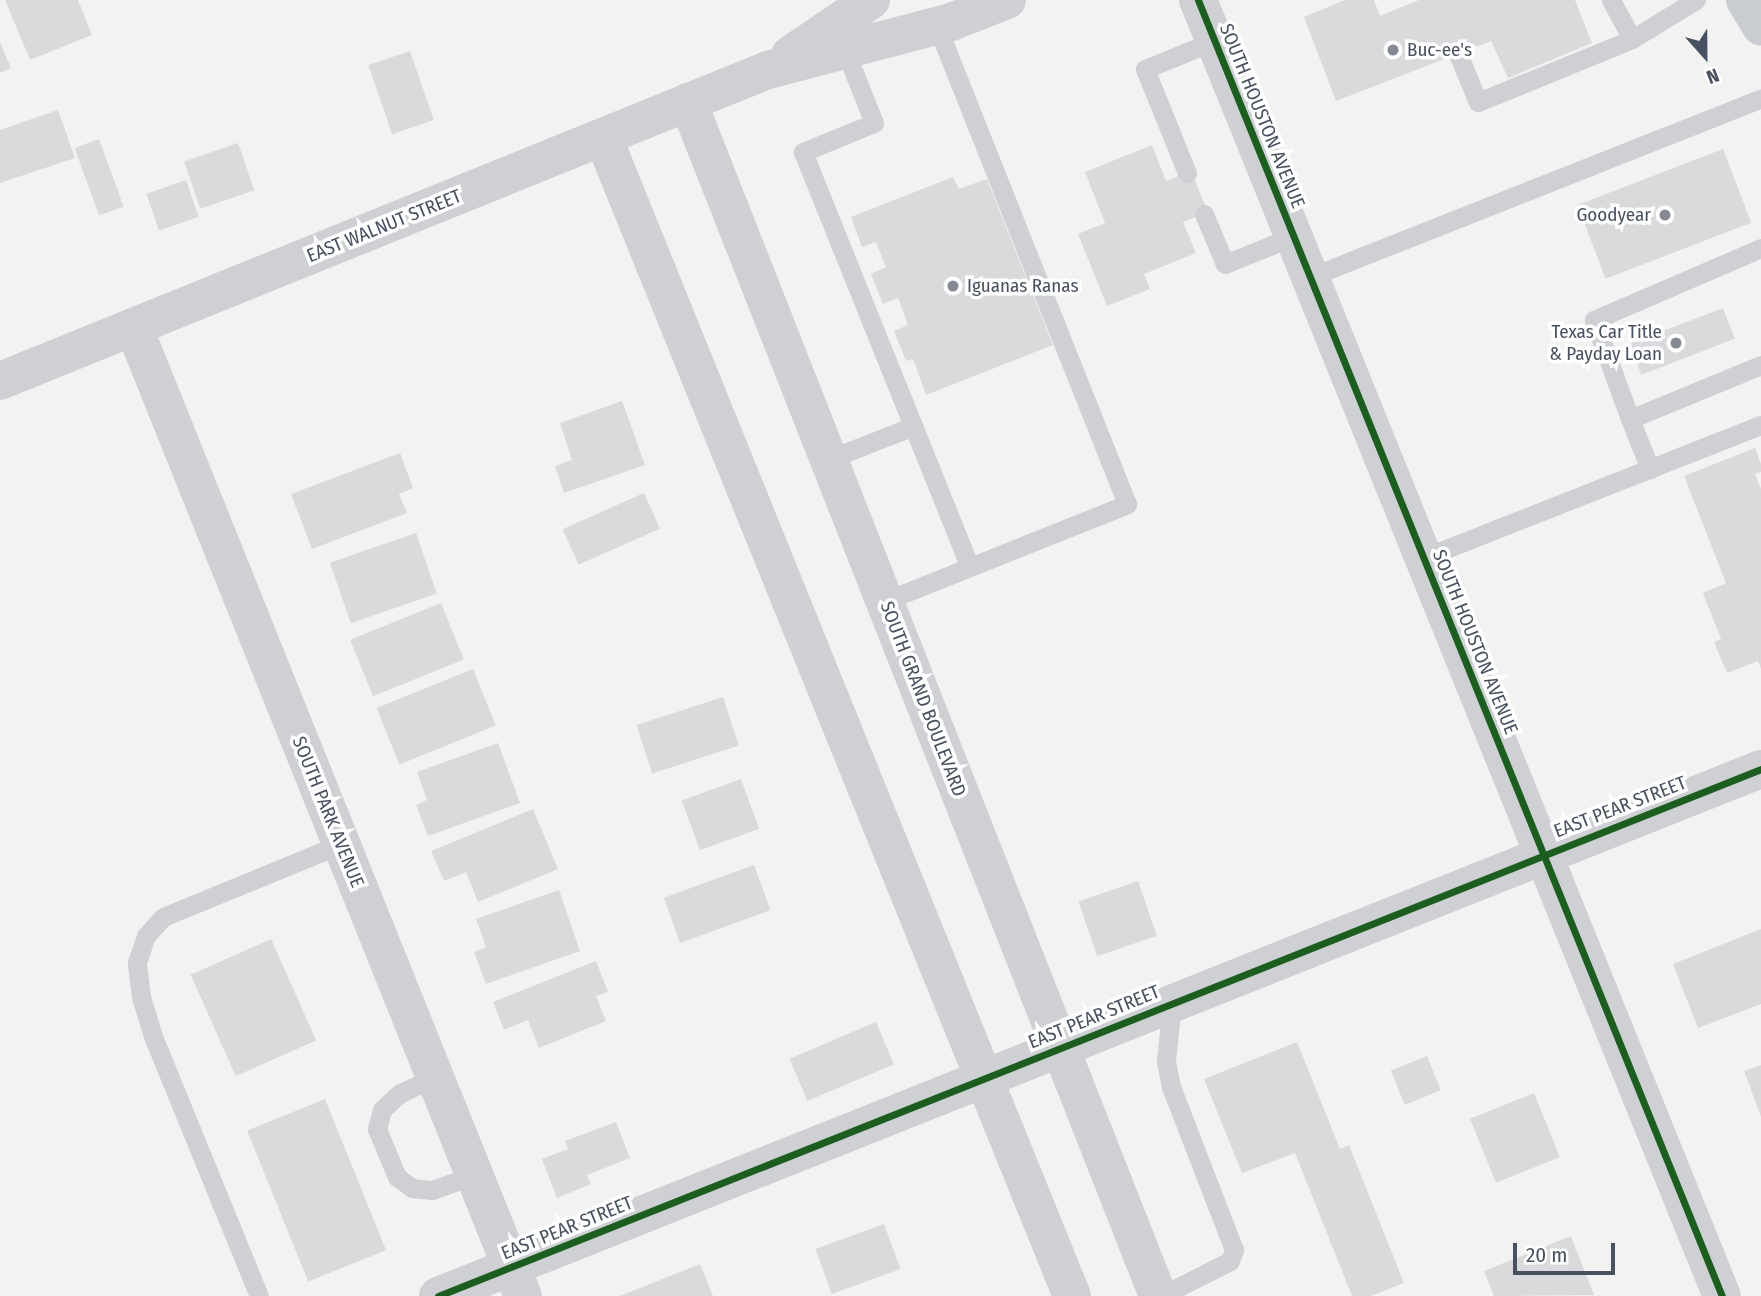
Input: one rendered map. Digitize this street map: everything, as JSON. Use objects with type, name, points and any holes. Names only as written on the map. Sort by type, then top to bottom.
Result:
[{"type":"main road","points":[[1745,0],[1761,27]]},
{"type":"street","name":"EAST WALNUT STREET","points":[[840,37],[872,0]]},
{"type":"street","name":"EAST WALNUT STREET","points":[[0,381],[768,70],[840,37],[937,26],[1007,0]]},
{"type":"street","name":"SOUTH HOUSTON AVENUE","points":[[1198,0],[1722,1296]]},
{"type":"street","name":"SOUTH GRAND BOULEVARD","points":[[688,102],[1160,1296]]},
{"type":"street","points":[[603,137],[1072,1296]]},
{"type":"street","name":"SOUTH PARK AVENUE","points":[[134,328],[517,1282]]},
{"type":"street","name":"EAST PEAR STREET","points":[[438,1296],[517,1282],[984,1078],[1761,769]]},
{"type":"lane","points":[[1611,0],[1632,40]]},
{"type":"lane","points":[[1458,54],[1478,103],[1632,40],[1696,0]]},
{"type":"lane","points":[[885,601],[1127,504],[937,26]]},
{"type":"lane","points":[[840,37],[874,123],[803,152],[911,427],[970,567]]},
{"type":"lane","points":[[1187,173],[1145,68],[1214,41]]},
{"type":"lane","points":[[1310,277],[1761,98]]},
{"type":"lane","points":[[1204,214],[1224,264],[1294,236]]},
{"type":"lane","points":[[1650,469],[1594,320],[1761,248]]},
{"type":"lane","points":[[1630,419],[1761,365]]},
{"type":"lane","points":[[1423,558],[1761,425]]},
{"type":"lane","points":[[829,459],[911,427]]},
{"type":"lane","points":[[259,1296],[153,1036],[141,997],[137,962],[146,936],[163,917],[341,844]]},
{"type":"lane","points":[[1160,1296],[1230,1261],[1234,1250],[1171,1087],[1166,1061],[1172,1003]]},
{"type":"lane","points":[[435,1077],[400,1093],[382,1110],[377,1129],[397,1177],[412,1188],[432,1190],[474,1175]]},
{"type":"building","points":[[5,0],[78,0],[92,35],[30,60]]},
{"type":"building","name":"Buc-ee's","points":[[1345,0],[1374,0],[1380,16],[1419,0],[1575,0],[1592,43],[1508,78],[1491,41],[1336,101],[1304,17]]},
{"type":"building","points":[[0,42],[11,68],[0,73]]},
{"type":"building","points":[[410,51],[434,120],[392,134],[368,65]]},
{"type":"building","points":[[58,110],[75,158],[0,183],[0,130]]},
{"type":"building","points":[[99,139],[124,207],[99,216],[75,148]]},
{"type":"building","points":[[238,143],[254,190],[200,209],[184,162]]},
{"type":"building","points":[[1152,145],[1166,181],[1191,171],[1208,212],[1183,222],[1196,253],[1144,274],[1150,289],[1107,306],[1078,234],[1105,223],[1085,172]]},
{"type":"building","name":"Goodyear","points":[[1723,149],[1751,223],[1606,279],[1577,205]]},
{"type":"building","name":"Iguanas Ranas","points":[[953,177],[959,189],[987,179],[1053,345],[926,395],[913,359],[906,361],[894,331],[908,325],[898,298],[883,304],[871,274],[886,267],[876,242],[862,247],[851,217]]},
{"type":"building","points":[[186,180],[199,217],[159,231],[146,194]]},
{"type":"building","name":"Texas Car Title & Payday Loan","points":[[1723,308],[1735,339],[1641,375],[1630,344]]},
{"type":"building","points":[[622,401],[645,465],[564,493],[555,466],[572,460],[560,423]]},
{"type":"building","points":[[1755,448],[1761,464],[1761,472],[1755,474],[1761,489],[1761,669],[1758,661],[1727,673],[1714,642],[1721,639],[1703,593],[1726,583],[1684,476]]},
{"type":"building","points":[[400,453],[413,488],[399,494],[407,513],[312,549],[291,494]]},
{"type":"building","points":[[644,493],[660,529],[579,565],[563,529]]},
{"type":"building","points":[[416,533],[437,594],[351,623],[330,563]]},
{"type":"building","points":[[441,603],[464,660],[373,696],[350,640]]},
{"type":"building","points":[[473,669],[496,726],[399,765],[377,708]]},
{"type":"building","points":[[723,697],[739,746],[652,774],[636,725]]},
{"type":"building","points":[[498,743],[520,803],[428,836],[416,805],[427,800],[417,772]]},
{"type":"building","points":[[741,779],[759,829],[700,850],[682,801]]},
{"type":"building","points":[[533,809],[558,869],[478,902],[466,872],[444,881],[431,851]]},
{"type":"building","points":[[754,865],[770,910],[680,943],[664,898]]},
{"type":"building","points":[[1138,881],[1157,936],[1097,956],[1078,902]]},
{"type":"building","points":[[559,890],[580,951],[486,984],[474,952],[486,947],[476,919]]},
{"type":"building","points":[[1761,929],[1761,1004],[1698,1028],[1673,964]]},
{"type":"building","points":[[271,939],[316,1040],[236,1076],[191,975]]},
{"type":"building","points":[[596,961],[608,992],[596,996],[606,1021],[539,1048],[528,1020],[504,1030],[493,1002]]},
{"type":"building","points":[[876,1022],[894,1064],[807,1101],[789,1059]]},
{"type":"building","points":[[1297,1042],[1340,1149],[1349,1145],[1404,1283],[1371,1296],[1352,1296],[1295,1153],[1242,1173],[1204,1079]]},
{"type":"building","points":[[1427,1056],[1441,1090],[1405,1105],[1391,1071]]},
{"type":"building","points":[[1761,1065],[1761,1117],[1744,1071]]},
{"type":"building","points":[[1534,1093],[1560,1157],[1496,1183],[1470,1119]]},
{"type":"building","points":[[325,1099],[386,1250],[308,1282],[247,1130]]},
{"type":"building","points":[[616,1122],[630,1158],[587,1175],[591,1184],[557,1198],[542,1159],[568,1149],[565,1141]]},
{"type":"building","points":[[884,1224],[900,1269],[832,1294],[815,1249]]},
{"type":"building","points":[[1571,1236],[1594,1295],[1494,1296],[1484,1271]]},
{"type":"building","points":[[700,1264],[713,1296],[620,1296]]},
{"type":"cycle path","points":[[1198,0],[1722,1296]]},
{"type":"cycle path","points":[[438,1296],[1761,769]]},
{"type":"place","name":"Buc-ee's","points":[[1393,50]]},
{"type":"place","name":"Goodyear","points":[[1665,215]]},
{"type":"place","name":"Iguanas Ranas","points":[[953,286]]},
{"type":"place","name":"Texas Car Title & Payday Loan","points":[[1676,343]]}]
